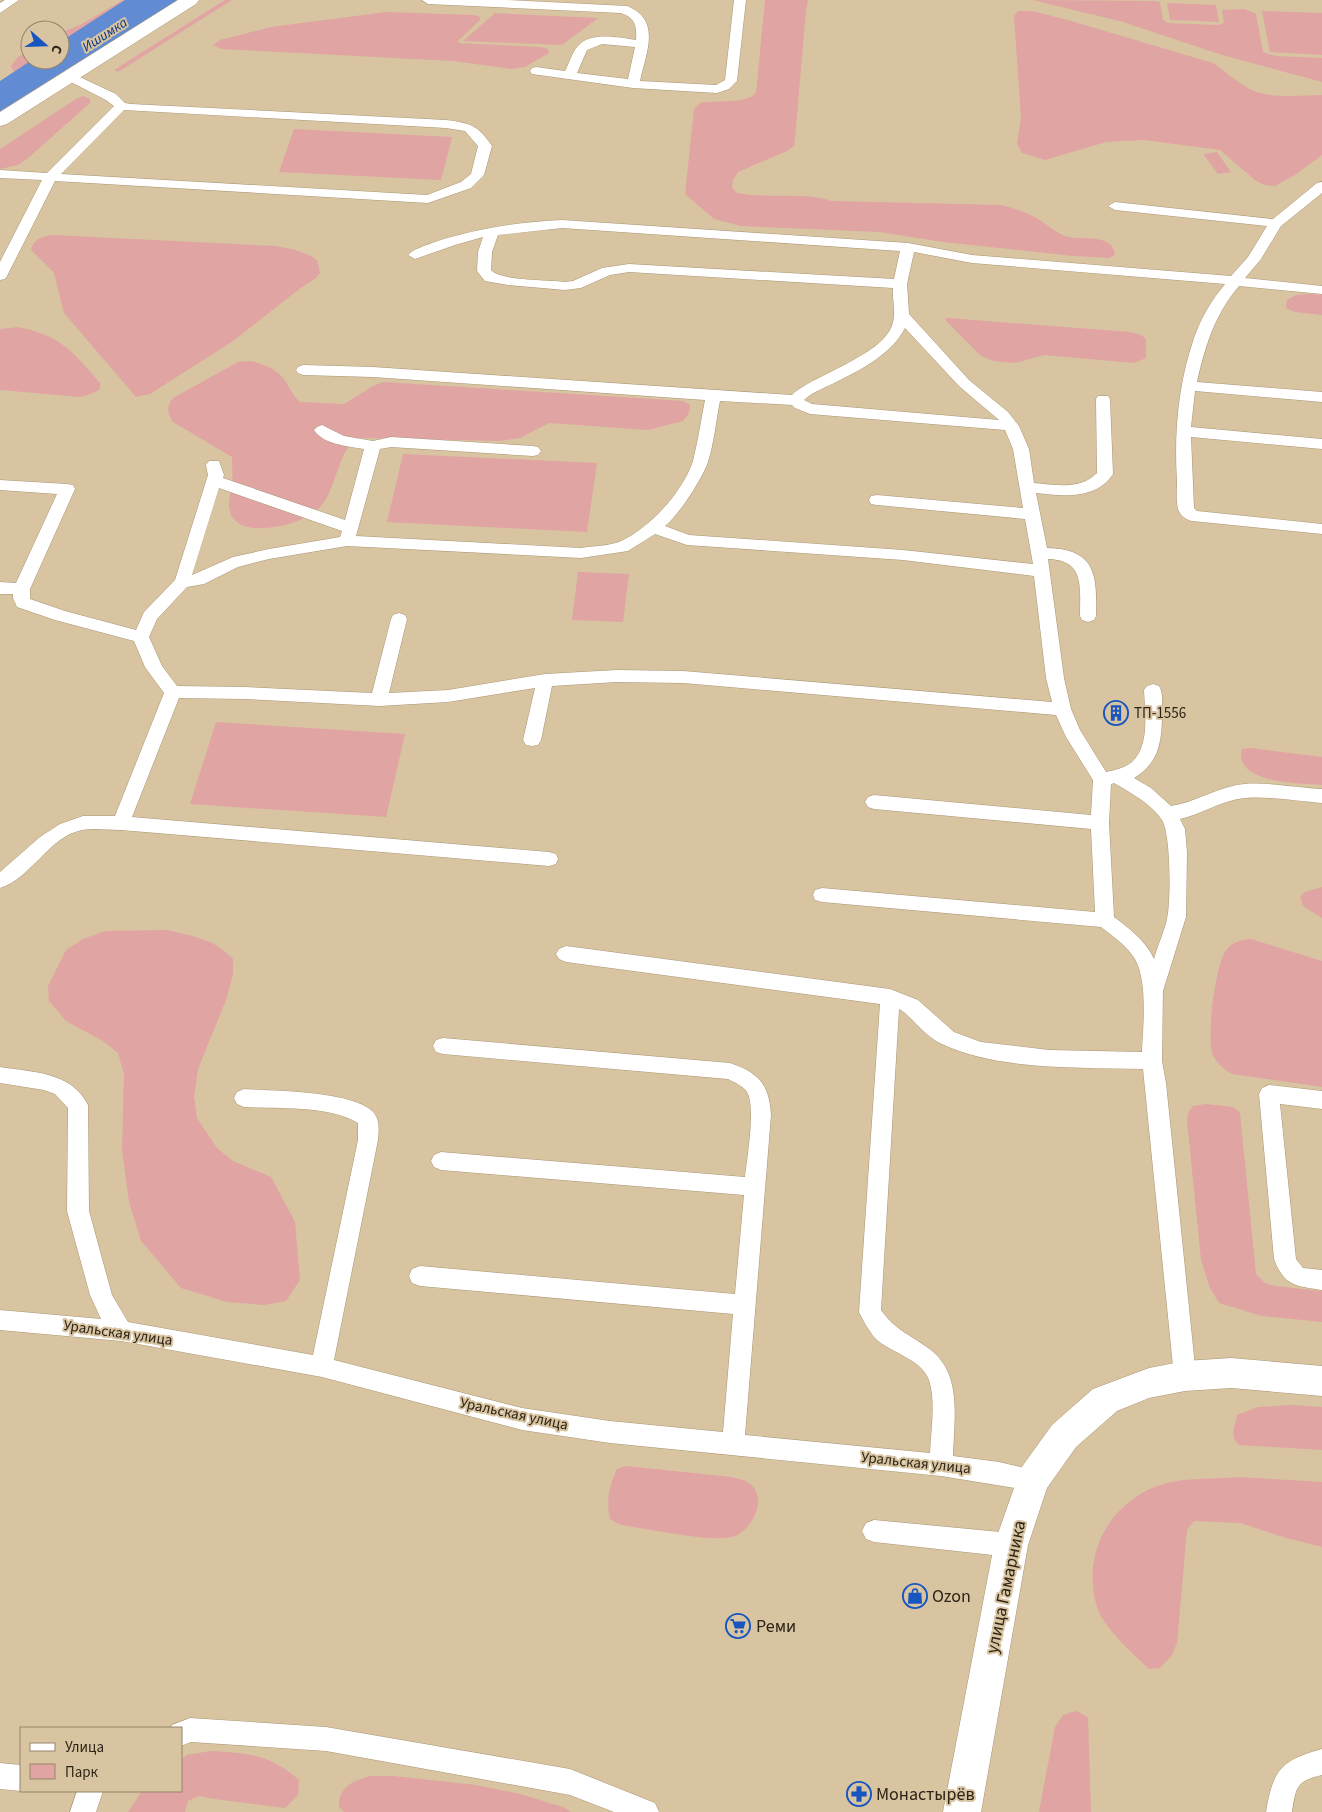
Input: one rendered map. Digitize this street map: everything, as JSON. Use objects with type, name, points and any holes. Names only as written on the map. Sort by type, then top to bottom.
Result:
[{"type":"street","points":[[0,120],[190,0]]},
{"type":"street","name":"улица Гамарника","points":[[962,1812],[1011,1546],[1033,1480],[1064,1436],[1105,1400],[1149,1382],[1184,1376],[1232,1373],[1322,1381]]},
{"type":"lane","points":[[0,9],[13,0]]},
{"type":"lane","points":[[428,0],[623,10],[636,15],[642,24],[642,44],[633,84]]},
{"type":"lane","points":[[536,71],[633,84],[717,89],[731,81],[740,0]]},
{"type":"lane","points":[[570,75],[586,44],[594,42],[642,44]]},
{"type":"lane","points":[[0,174],[428,199],[466,185],[477,175],[485,146],[475,131],[446,124],[151,110],[121,106],[111,97],[69,76]]},
{"type":"lane","points":[[0,276],[50,177],[121,106]]},
{"type":"lane","points":[[1322,186],[1276,222],[1254,259],[1220,300],[1207,325],[1189,386],[1184,431],[1186,509],[1192,516],[1322,529]]},
{"type":"lane","points":[[1115,206],[1276,222]]},
{"type":"lane","points":[[415,255],[447,242],[492,232],[536,225],[562,224],[908,246],[972,260],[1235,281],[1322,290]]},
{"type":"lane","points":[[492,232],[486,252],[484,271],[490,278],[508,282],[576,285],[607,271],[629,268],[900,284]]},
{"type":"lane","points":[[908,246],[900,284],[899,307],[902,316],[964,383],[1003,415],[1011,426],[1021,449],[1040,553],[1054,678],[1062,709],[1072,732],[1110,778],[1145,794],[1168,814],[1176,829],[1178,917],[1153,991]]},
{"type":"lane","points":[[303,370],[373,372],[796,400],[808,388],[826,382],[879,350],[900,328],[902,316]]},
{"type":"lane","points":[[1189,386],[1322,397]]},
{"type":"lane","points":[[182,582],[198,580],[234,563],[349,534],[581,553],[622,548],[654,528],[667,516],[700,462],[713,396]]},
{"type":"lane","points":[[1027,487],[1074,491],[1090,487],[1100,480],[1104,474],[1103,399]]},
{"type":"lane","points":[[796,400],[800,405],[810,409],[1011,426]]},
{"type":"lane","points":[[322,430],[340,440],[373,446],[391,442],[534,451]]},
{"type":"lane","points":[[1184,431],[1322,444]]},
{"type":"lane","points":[[349,534],[373,446]]},
{"type":"lane","points":[[349,534],[319,518],[214,473],[182,582],[150,616],[141,637],[147,655],[165,685],[174,692],[244,693],[379,700],[448,696],[545,680],[617,676],[682,677],[1062,709]]},
{"type":"lane","points":[[0,485],[67,489],[22,589],[21,598],[23,603],[141,637]]},
{"type":"lane","points":[[877,500],[1032,514]]},
{"type":"lane","points":[[654,528],[687,540],[903,555],[1042,571]]},
{"type":"lane","points":[[1040,553],[1068,555],[1080,563],[1086,578],[1088,616]]},
{"type":"lane","points":[[0,588],[22,589]]},
{"type":"lane","points":[[379,700],[399,619]]},
{"type":"lane","points":[[532,740],[545,680]]},
{"type":"lane","points":[[1110,778],[1134,771],[1142,765],[1151,747],[1153,690]]},
{"type":"lane","points":[[121,823],[174,692]]},
{"type":"lane","points":[[1105,920],[1100,823],[1110,778]]},
{"type":"lane","points":[[1168,814],[1189,810],[1215,798],[1245,791],[1322,796]]},
{"type":"lane","points":[[874,802],[1100,823]]},
{"type":"lane","points":[[0,881],[10,876],[50,838],[67,828],[80,824],[121,823],[550,859]]},
{"type":"lane","points":[[822,895],[1105,920],[1128,938],[1144,957],[1153,991],[1152,1062],[1156,1083],[1184,1376]]},
{"type":"lane","points":[[566,954],[890,997],[911,1006],[947,1038],[981,1050],[1049,1058],[1152,1062]]},
{"type":"lane","points":[[890,997],[870,1312],[883,1331],[934,1366],[939,1377],[942,1394],[941,1465]]},
{"type":"lane","points":[[443,1046],[730,1071],[744,1077],[755,1085],[760,1098],[761,1115],[733,1444]]},
{"type":"lane","points":[[0,1075],[44,1082],[62,1088],[78,1106],[78,1211],[101,1295],[109,1313],[121,1331]]},
{"type":"lane","points":[[1322,1100],[1269,1094],[1285,1259],[1288,1270],[1296,1276],[1322,1280]]},
{"type":"lane","points":[[244,1098],[332,1105],[351,1110],[365,1117],[369,1127],[368,1140],[322,1367]]},
{"type":"lane","points":[[440,1161],[756,1187]]},
{"type":"lane","points":[[420,1276],[746,1305]]},
{"type":"lane","name":"Уральская улица","points":[[0,1320],[121,1331],[322,1367],[522,1419],[610,1432],[941,1465],[1033,1480]]},
{"type":"lane","points":[[874,1531],[1011,1546]]},
{"type":"lane","points":[[182,1734],[190,1730],[336,1741],[570,1782],[646,1812]]},
{"type":"lane","points":[[1279,1812],[1281,1797],[1289,1779],[1298,1769],[1322,1762]]},
{"type":"lane","points":[[0,1776],[20,1778]]},
{"type":"lane","points":[[84,1812],[90,1792]]},
{"type":"green space","points":[[123,0],[178,0],[70,67],[70,29]]},
{"type":"green space","points":[[225,0],[232,0],[118,72],[114,70]]},
{"type":"green space","points":[[765,0],[808,0],[794,146],[787,151],[738,172],[733,180],[732,188],[737,193],[760,196],[811,197],[831,201],[1002,205],[1034,217],[1065,236],[1104,241],[1110,244],[1115,255],[1109,258],[1073,256],[943,242],[879,232],[741,226],[714,219],[685,194],[694,109],[700,103],[745,99],[756,93]]},
{"type":"green space","points":[[1033,0],[1156,1],[1160,2],[1163,20],[1168,23],[1218,25],[1224,23],[1222,10],[1245,9],[1256,14],[1263,52],[1276,56],[1322,58],[1322,82],[1222,55],[1123,22]]},
{"type":"green space","points":[[1167,3],[1216,5],[1219,22],[1170,20]]},
{"type":"green space","points":[[1018,11],[1033,11],[1071,21],[1213,63],[1256,92],[1284,96],[1322,95],[1322,155],[1295,175],[1275,186],[1264,185],[1255,180],[1220,150],[1144,140],[1106,142],[1045,160],[1022,153],[1017,143],[1021,118],[1014,16]]},
{"type":"green space","points":[[1262,11],[1322,13],[1322,55],[1270,52]]},
{"type":"green space","points":[[386,12],[474,15],[480,17],[480,20],[458,41],[459,43],[541,47],[548,49],[549,53],[525,67],[511,69],[453,61],[221,49],[213,45],[220,40],[271,27]]},
{"type":"green space","points":[[495,13],[598,18],[562,45],[463,41]]},
{"type":"green space","points":[[20,56],[20,70],[65,70],[54,77],[42,81],[24,80],[14,72],[11,66]]},
{"type":"green space","points":[[0,85],[17,89],[20,93],[0,107]]},
{"type":"green space","points":[[83,96],[90,99],[90,103],[27,159],[18,165],[0,169],[0,149]]},
{"type":"green space","points":[[294,129],[452,137],[441,180],[279,172]]},
{"type":"green space","points":[[1217,152],[1231,172],[1218,174],[1203,154]]},
{"type":"green space","points":[[53,235],[276,246],[307,254],[317,260],[320,273],[233,341],[150,394],[136,397],[64,313],[54,273],[31,250],[34,243],[39,239]]},
{"type":"green space","points":[[1296,295],[1322,295],[1322,315],[1295,312],[1286,308],[1287,300]]},
{"type":"green space","points":[[945,319],[1130,332],[1141,335],[1146,339],[1146,358],[1134,363],[1044,355],[1015,363],[994,361],[981,356],[948,323]]},
{"type":"green space","points":[[18,327],[45,335],[65,346],[100,383],[100,389],[80,397],[0,390],[0,329]]},
{"type":"green space","points":[[249,361],[265,365],[283,377],[300,402],[344,404],[373,386],[384,382],[684,401],[690,405],[689,413],[683,421],[648,430],[549,423],[520,438],[499,441],[361,438],[347,450],[329,493],[317,510],[305,518],[284,525],[252,528],[241,525],[230,513],[232,457],[173,422],[168,410],[173,398],[238,362]]},
{"type":"green space","points":[[403,454],[597,463],[587,532],[387,522]]},
{"type":"green space","points":[[578,572],[629,574],[623,622],[572,620]]},
{"type":"green space","points":[[216,722],[405,734],[386,817],[190,804]]},
{"type":"green space","points":[[1251,748],[1322,757],[1322,785],[1285,782],[1258,775],[1248,769],[1242,761],[1242,749]]},
{"type":"green space","points":[[1322,887],[1322,918],[1303,906],[1300,897],[1305,892]]},
{"type":"green space","points":[[167,930],[211,943],[226,952],[233,959],[233,974],[226,1000],[198,1069],[194,1097],[197,1118],[217,1148],[233,1161],[271,1177],[295,1222],[300,1280],[286,1301],[264,1305],[227,1302],[181,1288],[141,1241],[129,1202],[122,1150],[124,1074],[118,1053],[103,1041],[66,1021],[49,1001],[48,986],[66,950],[83,939],[105,931]]},
{"type":"green space","points":[[1251,939],[1322,961],[1322,1087],[1232,1074],[1221,1066],[1213,1055],[1211,1019],[1221,961],[1227,949],[1233,944]]},
{"type":"green space","points":[[1206,1104],[1233,1107],[1240,1113],[1256,1274],[1265,1283],[1275,1286],[1322,1291],[1322,1322],[1262,1316],[1219,1303],[1210,1288],[1201,1260],[1187,1121],[1188,1113],[1193,1106]]},
{"type":"green space","points":[[1293,1405],[1322,1407],[1322,1450],[1239,1445],[1236,1442],[1233,1435],[1237,1415],[1258,1407]]},
{"type":"green space","points":[[626,1466],[741,1479],[754,1488],[758,1502],[757,1509],[750,1524],[732,1537],[707,1538],[621,1525],[610,1519],[608,1500],[617,1469]]},
{"type":"green space","points":[[1239,1477],[1322,1482],[1322,1547],[1240,1523],[1194,1521],[1187,1530],[1177,1643],[1172,1655],[1160,1668],[1149,1669],[1112,1632],[1098,1610],[1093,1585],[1093,1569],[1100,1540],[1107,1527],[1126,1504],[1152,1488],[1184,1480]]},
{"type":"green space","points":[[1076,1711],[1088,1717],[1091,1812],[1039,1812],[1055,1727],[1063,1715]]},
{"type":"green space","points":[[210,1751],[247,1754],[268,1760],[288,1771],[299,1780],[298,1795],[285,1808],[199,1796],[188,1801],[185,1812],[128,1812],[141,1792],[182,1792],[182,1758],[187,1755]]},
{"type":"green space","points":[[370,1776],[394,1776],[476,1785],[520,1794],[563,1807],[571,1812],[344,1812],[339,1807],[341,1794],[352,1783]]},
{"type":"waterway","name":"Ишимка","points":[[0,104],[159,0]]},
{"type":"place","name":"ТП-1556","points":[[1116,713]]},
{"type":"place","name":"Ozon","points":[[915,1596]]},
{"type":"place","name":"Реми","points":[[738,1626]]},
{"type":"place","name":"Монастырёв","points":[[859,1794]]}]
